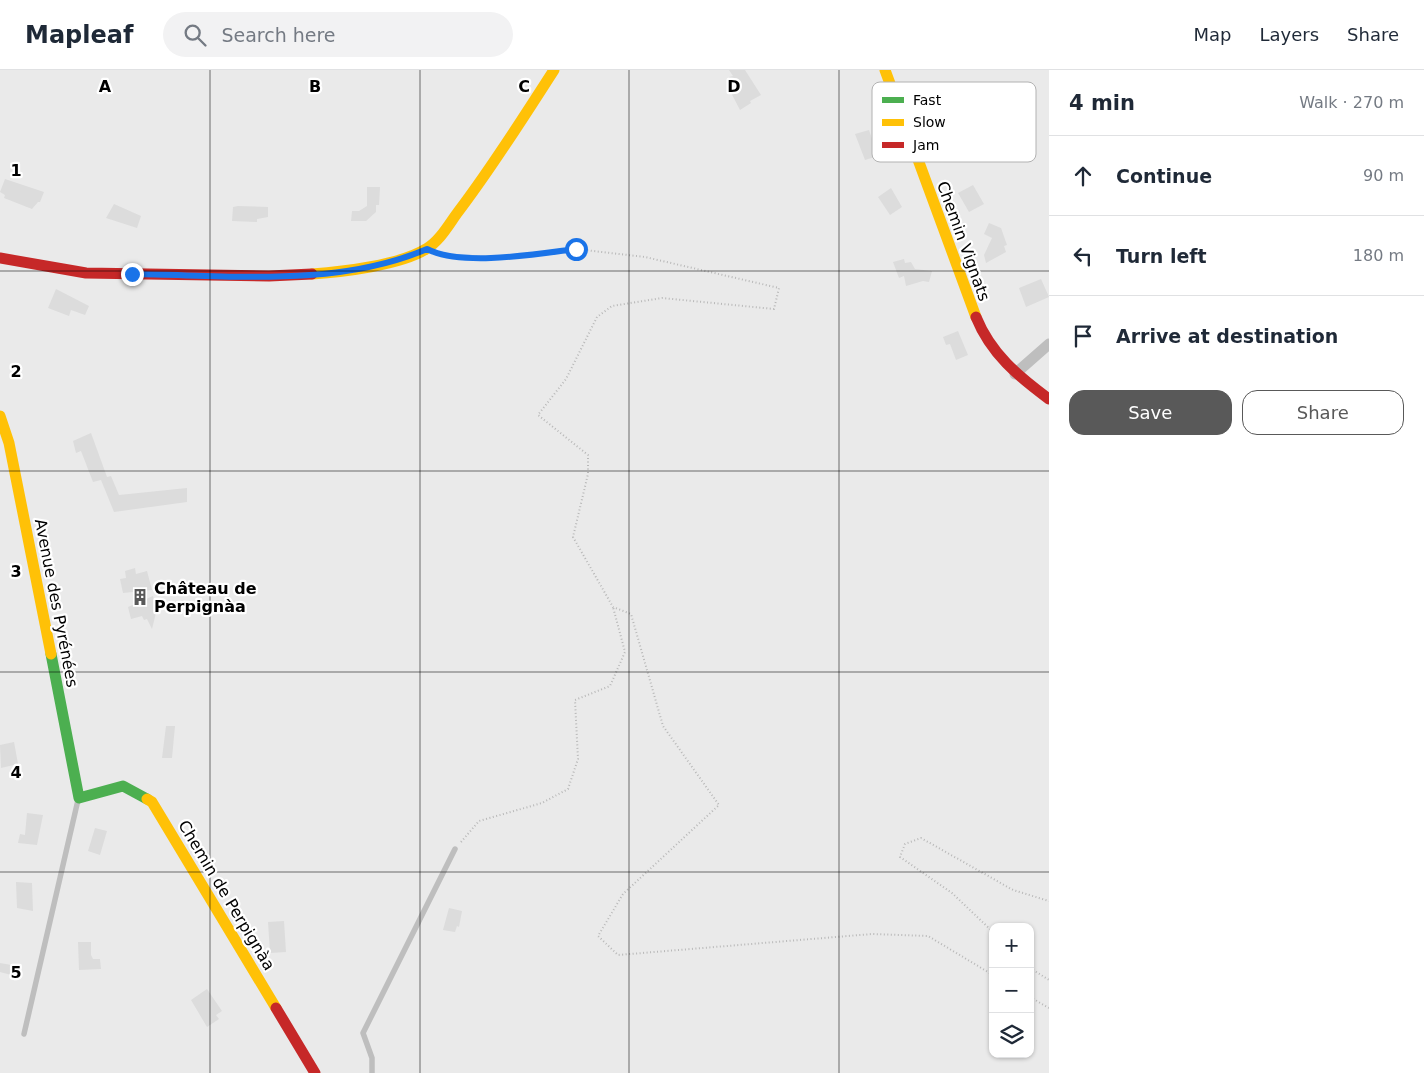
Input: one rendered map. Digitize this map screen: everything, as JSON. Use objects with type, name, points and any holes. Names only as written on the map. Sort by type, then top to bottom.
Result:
[{"type":"street","points":[[0,258],[86,273],[277,276],[330,273],[401,260],[427,249],[474,191],[554,70]]},
{"type":"street","name":"Chemin Vignats","points":[[885,70],[889,82]]},
{"type":"street","name":"Chemin Vignats","points":[[918,162],[980,328],[995,353],[1014,374],[1049,399]]},
{"type":"street","points":[[1014,374],[1049,344]]},
{"type":"street","name":"Avenue des Pyrénées","points":[[0,416],[9,443],[79,798]]},
{"type":"street","name":"Chemin de Perpignàa","points":[[79,798],[123,786],[152,802],[315,1073]]},
{"type":"lane","points":[[24,1034],[79,798]]},
{"type":"lane","points":[[372,1073],[372,1058],[363,1033],[455,849]]},
{"type":"path","points":[[427,249],[438,255],[503,258],[576,249],[645,257],[779,288],[774,309],[662,298],[612,306],[597,317],[566,379],[538,415],[588,455],[588,474],[573,537],[613,607],[625,652],[610,686],[575,700],[578,759],[568,789],[542,803],[479,821],[455,849]]},
{"type":"path","points":[[613,607],[631,614],[664,726],[718,805],[623,894],[598,936],[618,955],[872,934],[928,936],[989,973]]},
{"type":"path","points":[[989,928],[952,893],[900,857],[905,844],[921,838],[1013,890],[1049,901]]},
{"type":"path","points":[[1034,971],[1049,980]]},
{"type":"path","points":[[1034,999],[1049,1008]]},
{"type":"shaded area","points":[[0,70],[1049,70],[1049,1073],[0,1073]]},
{"type":"building","points":[[729,70],[745,70],[761,95],[750,101],[751,103],[740,110],[727,85],[732,82],[729,77],[733,76]]},
{"type":"building","points":[[869,130],[872,139],[872,158],[865,160],[855,134]]},
{"type":"building","points":[[5,179],[44,192],[40,202],[32,209],[4,198],[5,195],[0,192]]},
{"type":"building","points":[[973,185],[984,204],[969,212],[958,193]]},
{"type":"building","points":[[367,187],[380,187],[379,205],[376,205],[376,212],[366,221],[351,221],[352,211],[359,211],[367,206]]},
{"type":"building","points":[[891,188],[902,207],[890,215],[878,197]]},
{"type":"building","points":[[114,204],[141,216],[137,228],[106,218]]},
{"type":"building","points":[[233,207],[268,207],[268,217],[257,219],[257,222],[232,221]]},
{"type":"building","points":[[989,223],[1001,228],[1007,245],[1004,246],[1006,252],[986,263],[984,255],[992,238],[984,234]]},
{"type":"building","points":[[904,259],[905,263],[911,262],[915,269],[932,271],[929,282],[923,281],[906,286],[904,276],[899,278],[893,262]]},
{"type":"building","points":[[1041,279],[1049,297],[1026,307],[1019,288]]},
{"type":"building","points":[[56,289],[89,306],[85,315],[71,310],[69,316],[48,308]]},
{"type":"building","points":[[958,331],[968,355],[956,360],[950,344],[946,345],[943,337]]},
{"type":"building","points":[[91,433],[107,477],[111,476],[119,495],[187,488],[187,502],[114,512],[101,480],[93,482],[81,451],[76,453],[73,441]]},
{"type":"building","points":[[135,568],[136,574],[147,571],[152,590],[123,593],[120,579],[126,578],[125,571]]},
{"type":"building","points":[[153,596],[157,609],[152,629],[147,619],[144,620],[142,616],[131,619],[128,607]]},
{"type":"building","points":[[166,726],[175,726],[172,758],[162,758]]},
{"type":"building","points":[[14,742],[18,764],[1,768],[0,745]]},
{"type":"building","points":[[27,813],[43,815],[37,845],[18,843],[20,834],[25,835]]},
{"type":"building","points":[[95,828],[107,831],[100,855],[88,851]]},
{"type":"building","points":[[16,882],[32,883],[33,911],[17,908]]},
{"type":"building","points":[[449,908],[462,911],[459,927],[457,926],[455,932],[443,930]]},
{"type":"building","points":[[284,921],[286,952],[270,953],[268,922]]},
{"type":"building","points":[[78,942],[91,942],[91,955],[93,959],[100,959],[101,969],[79,970]]},
{"type":"building","points":[[0,963],[17,966],[15,976],[0,972]]},
{"type":"building","points":[[207,989],[222,1011],[216,1015],[219,1019],[207,1027],[191,1000]]},
{"type":"traffic: fast","points":[[51,654],[79,798],[123,786],[147,799]]},
{"type":"traffic: slow","points":[[312,274],[339,272],[387,263],[415,255],[436,242],[483,177],[554,70]]},
{"type":"traffic: slow","points":[[885,70],[889,82]]},
{"type":"traffic: slow","points":[[919,162],[976,317]]},
{"type":"traffic: slow","points":[[0,416],[9,443],[51,654]]},
{"type":"traffic: slow","points":[[147,799],[152,802],[276,1008]]},
{"type":"traffic: jam","points":[[0,258],[86,273],[269,276],[312,274]]},
{"type":"traffic: jam","points":[[976,317],[989,342],[1006,363],[1049,399]]},
{"type":"traffic: jam","points":[[276,1008],[315,1073]]},
{"type":"place","name":"Château de Perpignàa","points":[[140,597]]},
{"type":"route","points":[[132,274],[300,275],[330,273],[401,260],[427,249],[438,255],[503,258],[576,249]]}]
